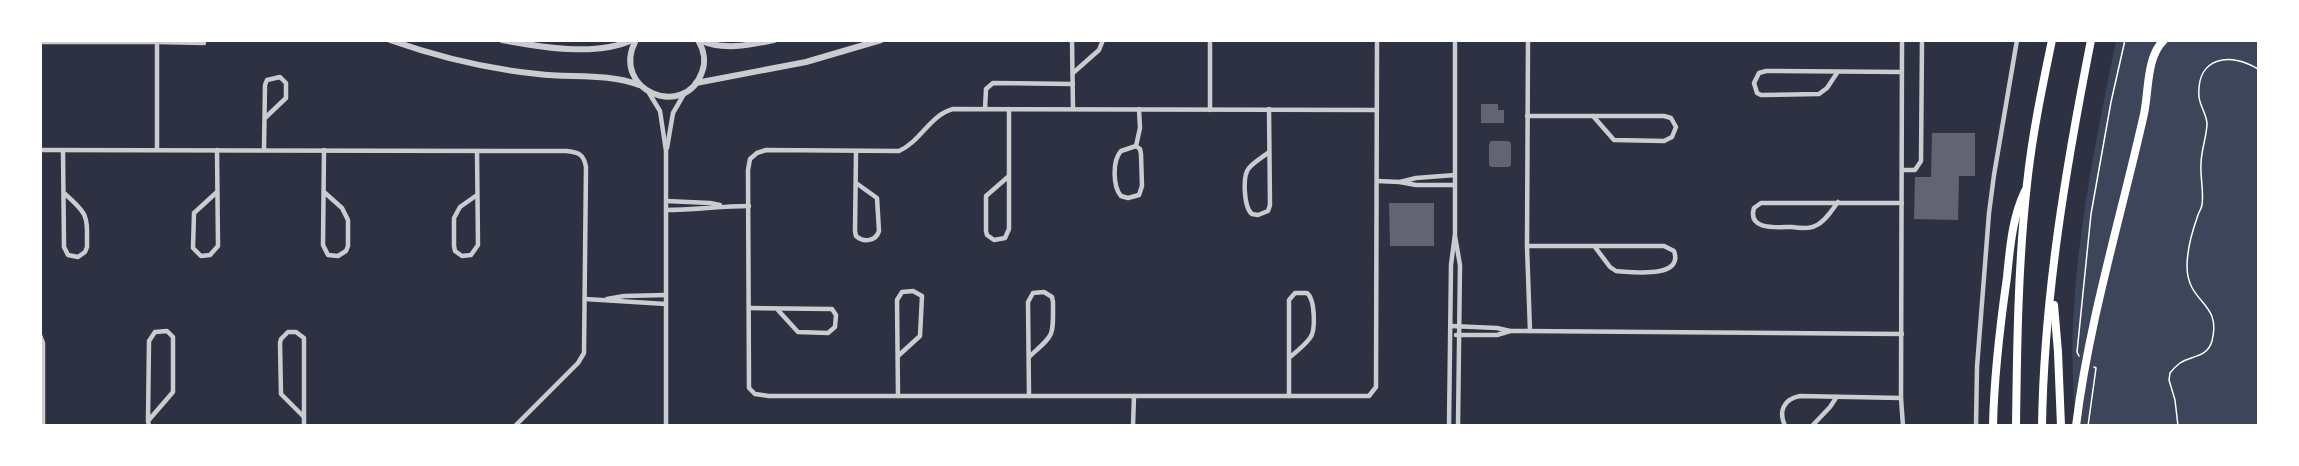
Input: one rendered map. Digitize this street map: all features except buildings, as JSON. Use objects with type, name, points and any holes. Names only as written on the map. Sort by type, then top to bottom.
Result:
[{"type":"highway","points":[[2016,426],[2021,265],[2027,187],[2033,139],[2052,40]]},
{"type":"highway","points":[[2042,426],[2044,372],[2065,182],[2091,40]]},
{"type":"highway","points":[[2076,426],[2086,363],[2144,114],[2153,60],[2159,45],[2164,40]]},
{"type":"highway","points":[[1993,426],[1997,352],[2011,241],[2016,217],[2027,187]]},
{"type":"highway","points":[[2052,292],[2058,352],[2061,426]]},
{"type":"street","points":[[390,40],[446,57],[505,70],[569,77],[622,79],[639,84]]},
{"type":"street","points":[[502,40],[545,47],[598,49],[634,40]]},
{"type":"street","points":[[634,40],[630,62],[639,84],[649,92],[663,97],[685,92]]},
{"type":"street","points":[[699,40],[723,46],[774,40]]},
{"type":"street","points":[[666,151],[673,112],[685,92],[696,83],[704,65],[699,40]]},
{"type":"street","points":[[696,83],[806,62],[881,40]]},
{"type":"street","points":[[1072,40],[1073,109]]},
{"type":"street","points":[[1073,73],[1099,50],[1103,40]]},
{"type":"street","points":[[1210,40],[1210,110]]},
{"type":"street","points":[[1377,40],[1377,110],[1377,181],[1376,390],[1365,397],[755,394],[748,385],[749,162],[757,153],[766,150],[899,151],[911,143],[943,112],[953,109],[1377,110]]},
{"type":"street","points":[[1455,40],[1455,234],[1460,265],[1458,426]]},
{"type":"street","points":[[1528,40],[1527,246],[1530,331]]},
{"type":"street","points":[[1902,40],[1902,426]]},
{"type":"street","points":[[1902,170],[1915,170],[1922,161],[1922,40]]},
{"type":"street","points":[[1976,426],[1977,368],[1990,204],[2017,40]]},
{"type":"street","points":[[40,42],[204,43]]},
{"type":"street","points":[[157,42],[157,150]]},
{"type":"street","points":[[1837,73],[1823,92],[1814,95],[1761,95],[1755,89],[1754,83],[1759,73],[1766,71],[1902,72]]},
{"type":"street","points":[[264,150],[266,82],[280,77],[286,83],[286,98],[265,118]]},
{"type":"street","points":[[985,109],[986,89],[993,83],[1073,84]]},
{"type":"street","points":[[649,92],[660,111],[666,151],[666,426]]},
{"type":"street","points":[[1009,109],[1009,176],[1009,229],[1005,238],[994,240],[987,235],[986,231],[986,196],[1009,176]]},
{"type":"street","points":[[1136,146],[1140,128],[1140,109]]},
{"type":"street","points":[[1269,109],[1269,152],[1269,211],[1258,216],[1252,214],[1246,206],[1246,174],[1248,169],[1269,152]]},
{"type":"street","points":[[1527,116],[1593,116],[1664,116],[1671,118],[1676,127],[1672,137],[1664,141],[1614,140],[1593,116]]},
{"type":"street","points":[[1136,146],[1141,153],[1143,186],[1139,195],[1128,198],[1122,196],[1116,188],[1116,160],[1121,151],[1136,146]]},
{"type":"street","points":[[40,150],[575,152],[584,158],[585,348],[582,358],[515,426]]},
{"type":"street","points":[[217,150],[218,246],[210,255],[201,256],[193,248],[194,213],[217,192]]},
{"type":"street","points":[[324,150],[323,245],[328,255],[338,256],[348,246],[348,220],[342,208],[324,192]]},
{"type":"street","points":[[63,151],[64,247],[68,255],[78,257],[85,252],[87,247],[87,218],[81,209],[64,194]]},
{"type":"street","points":[[477,151],[477,195],[477,245],[471,255],[462,256],[455,251],[454,218],[460,207],[477,195]]},
{"type":"street","points":[[856,152],[856,183],[856,236],[869,240],[877,236],[879,231],[878,202],[874,195],[856,183]]},
{"type":"street","points":[[1400,182],[1416,178],[1455,175]]},
{"type":"street","points":[[1377,181],[1416,185],[1455,185]]},
{"type":"street","points":[[666,201],[710,203],[722,206]]},
{"type":"street","points":[[1838,202],[1824,220],[1813,228],[1767,227],[1756,223],[1753,217],[1755,208],[1761,203],[1838,202],[1902,203]]},
{"type":"street","points":[[666,210],[749,206]]},
{"type":"street","points":[[1449,426],[1451,257],[1455,234]]},
{"type":"street","points":[[1527,246],[1664,246],[1674,251],[1676,261],[1665,271],[1616,271],[1610,267],[1595,247]]},
{"type":"street","points":[[898,356],[920,336],[922,330],[922,296],[913,291],[902,292],[897,300],[898,396]]},
{"type":"street","points":[[1029,357],[1050,339],[1053,332],[1052,297],[1044,292],[1034,293],[1028,302],[1029,396]]},
{"type":"street","points":[[1289,358],[1309,339],[1312,333],[1313,301],[1307,293],[1295,293],[1289,300],[1289,358],[1289,396]]},
{"type":"street","points":[[585,299],[666,295]]},
{"type":"street","points":[[606,299],[624,303],[666,304]]},
{"type":"street","points":[[749,308],[832,309],[836,315],[835,327],[828,333],[798,332],[777,309]]},
{"type":"street","points":[[1450,326],[1497,328],[1510,331],[1902,334]]},
{"type":"street","points":[[167,331],[174,342],[173,392],[148,423],[149,341],[155,332],[167,331]]},
{"type":"street","points":[[1451,335],[1497,335],[1510,331]]},
{"type":"street","points":[[304,417],[284,399],[279,387],[280,343],[288,332],[296,332],[304,339],[304,417],[304,426]]},
{"type":"street","points":[[40,335],[44,343],[42,421]]},
{"type":"street","points":[[1134,396],[1134,424]]},
{"type":"street","points":[[1785,426],[1782,418],[1783,407],[1791,398],[1902,398]]},
{"type":"street","points":[[1812,426],[1836,398]]},
{"type":"path","points":[[2088,426],[2096,368],[2080,360],[2077,352],[2091,214],[2111,102],[2125,40]]},
{"type":"path","points":[[2178,426],[2175,399],[2169,380],[2170,373],[2182,362],[2206,352],[2211,344],[2214,328],[2214,318],[2210,309],[2193,291],[2187,268],[2196,218],[2202,207],[2201,163],[2206,114],[2200,101],[2200,84],[2204,73],[2214,61],[2224,58],[2247,62],[2259,69]]},
{"type":"path","points":[[2259,251],[2259,256]]},
{"type":"shaded area","points":[[2116,41],[2258,41],[2258,425],[2075,426],[2072,337],[2075,289],[2083,218]]}]
